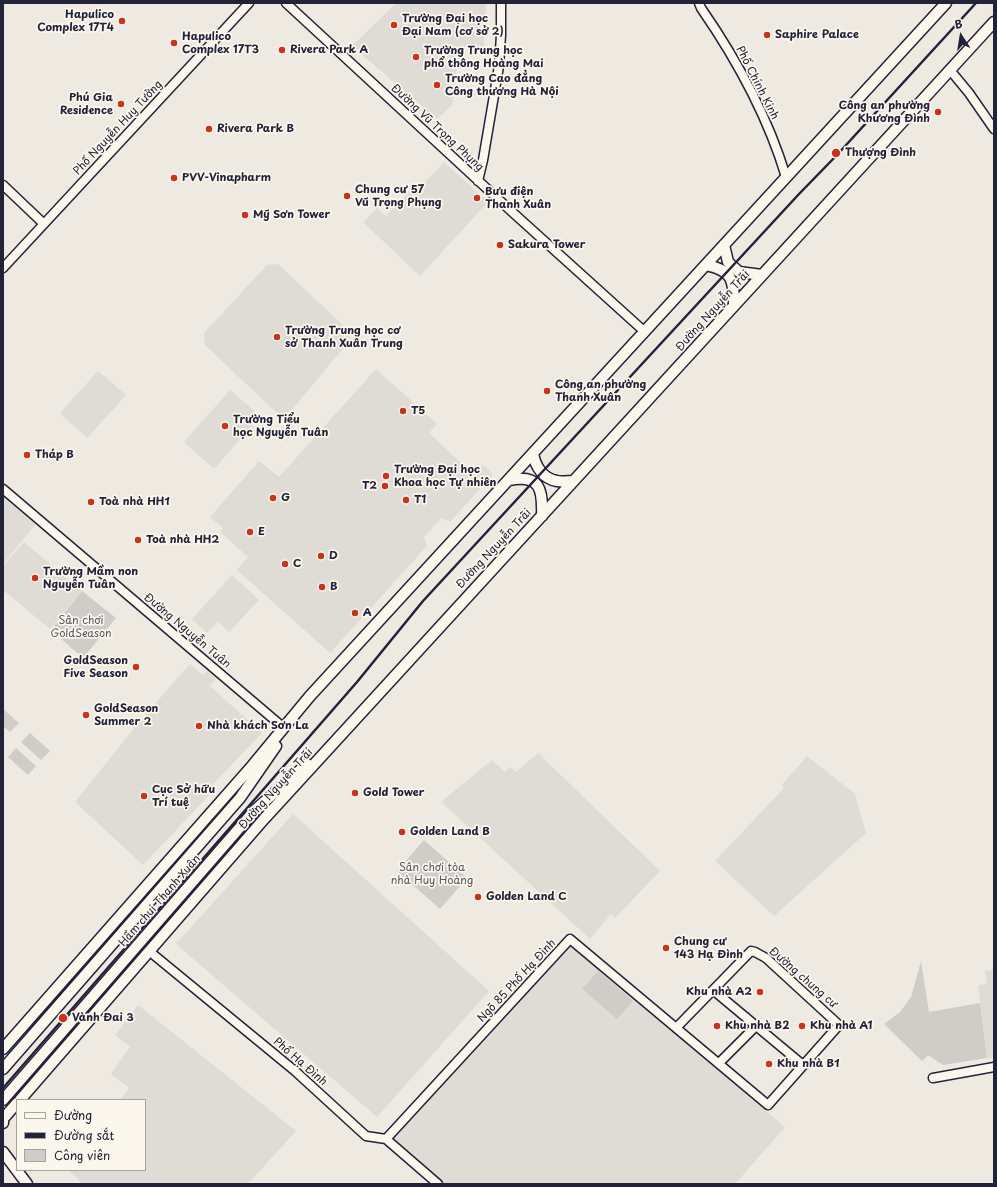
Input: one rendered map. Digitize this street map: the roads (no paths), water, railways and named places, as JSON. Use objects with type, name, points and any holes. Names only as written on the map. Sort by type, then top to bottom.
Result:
[{"type":"main road","points":[[3,1049],[252,766],[310,696],[946,3]]},
{"type":"main road","name":"Đường Nguyễn Trãi","points":[[22,1099],[264,819],[994,22]]},
{"type":"main road","points":[[724,245],[728,262],[739,272],[762,275]]},
{"type":"main road","points":[[706,265],[721,269],[728,274],[734,289],[734,305]]},
{"type":"main road","points":[[533,453],[534,461],[537,467],[547,477],[556,481],[573,482]]},
{"type":"main road","points":[[509,480],[524,478],[537,484],[542,498],[542,516]]},
{"type":"main road","name":"Hầm chui Thanh Xuân","points":[[3,1069],[240,798],[310,696]]},
{"type":"main road","name":"Hầm chui Thanh Xuân","points":[[3,1100],[255,810],[346,729]]},
{"type":"main road","name":"Đường Nguyễn Trãi","points":[[3,1123],[3,1119],[16,1105]]},
{"type":"main road","points":[[3,1152],[16,1169]]},
{"type":"main road","points":[[18,1171],[26,1182]]},
{"type":"main road","points":[[24,1171],[26,1182]]},
{"type":"street","name":"Phố Nguyễn Huy Tưởng","points":[[3,268],[249,3]]},
{"type":"street","name":"Đường Vũ Trọng Phụng","points":[[286,3],[478,181],[645,332]]},
{"type":"street","points":[[478,181],[499,66],[501,3]]},
{"type":"street","name":"Phố Chính Kinh","points":[[699,3],[722,38],[740,70],[771,135],[786,177]]},
{"type":"street","points":[[950,70],[969,93],[994,129]]},
{"type":"street","points":[[3,185],[44,224]]},
{"type":"street","name":"Đường Nguyễn Tuân","points":[[3,489],[284,728]]},
{"type":"street","name":"Ngõ 85 Phố Hạ Đình","points":[[386,1139],[570,939],[768,1105]]},
{"type":"street","name":"Phố Hạ Đình","points":[[150,951],[295,1071],[366,1136],[386,1139]]},
{"type":"street","name":"Đường chung cư","points":[[676,1028],[751,951],[756,952],[766,958],[839,1025],[768,1105]]},
{"type":"street","points":[[713,990],[803,1065]]},
{"type":"street","points":[[719,1063],[756,1026]]},
{"type":"street","points":[[933,1078],[994,1066]]},
{"type":"street","points":[[386,1139],[438,1184]]},
{"type":"railway","points":[[3,1088],[357,682],[423,601],[976,3]]},
{"type":"place","name":"Hapulico Complex 17T4","points":[[122,21]]},
{"type":"place","name":"Trường Đại học Đại Nam (cơ sở 2)","points":[[394,25]]},
{"type":"place","name":"Saphire Palace","points":[[767,35]]},
{"type":"place","name":"Hapulico Complex 17T3","points":[[174,43]]},
{"type":"place","name":"Rivera Park A","points":[[282,50]]},
{"type":"place","name":"Trường Trung học phổ thông Hoàng Mai","points":[[416,57]]},
{"type":"place","name":"Trường Cao đẳng Công thương Hà Nội","points":[[437,85]]},
{"type":"place","name":"Phú Gia Residence","points":[[121,104]]},
{"type":"place","name":"Công an phường Khương Đình","points":[[938,112]]},
{"type":"place","name":"Rivera Park B","points":[[209,129]]},
{"type":"place","name":"Thượng Đình","points":[[836,153]]},
{"type":"place","name":"PVV-Vinapharm","points":[[174,178]]},
{"type":"place","name":"Chung cư 57 Vũ Trọng Phụng","points":[[347,196]]},
{"type":"place","name":"Bưu điện Thanh Xuân","points":[[477,198]]},
{"type":"place","name":"Mỹ Sơn Tower","points":[[245,215]]},
{"type":"place","name":"Sakura Tower","points":[[500,245]]},
{"type":"place","name":"Trường Trung học cơ sở Thanh Xuân Trung","points":[[277,337]]},
{"type":"place","name":"Công an phường Thanh Xuân","points":[[547,391]]},
{"type":"place","name":"T5","points":[[403,411]]},
{"type":"place","name":"Trường Tiểu học Nguyễn Tuân","points":[[225,426]]},
{"type":"place","name":"Tháp B","points":[[27,455]]},
{"type":"place","name":"Trường Đại học Khoa học Tự nhiên","points":[[386,476]]},
{"type":"place","name":"T2","points":[[385,486]]},
{"type":"place","name":"G","points":[[273,498]]},
{"type":"place","name":"T1","points":[[406,500]]},
{"type":"place","name":"Toà nhà HH1","points":[[91,502]]},
{"type":"place","name":"E","points":[[250,532]]},
{"type":"place","name":"Toà nhà HH2","points":[[138,540]]},
{"type":"place","name":"D","points":[[321,556]]},
{"type":"place","name":"C","points":[[285,564]]},
{"type":"place","name":"Trường Mầm non Nguyễn Tuân","points":[[35,578]]},
{"type":"place","name":"B","points":[[322,587]]},
{"type":"place","name":"A","points":[[355,613]]},
{"type":"place","name":"GoldSeason Five Season","points":[[136,667]]},
{"type":"place","name":"GoldSeason Summer 2","points":[[86,715]]},
{"type":"place","name":"Nhà khách Sơn La","points":[[199,726]]},
{"type":"place","name":"Gold Tower","points":[[355,793]]},
{"type":"place","name":"Cục Sở hữu Trí tuệ","points":[[144,796]]},
{"type":"place","name":"Golden Land B","points":[[402,832]]},
{"type":"place","name":"Golden Land C","points":[[478,897]]},
{"type":"place","name":"Chung cư 143 Hạ Đình","points":[[666,948]]},
{"type":"place","name":"Khu nhà A2","points":[[760,992]]},
{"type":"place","name":"Vành Đai 3","points":[[63,1018]]},
{"type":"place","name":"Khu nhà B2","points":[[717,1026]]},
{"type":"place","name":"Khu nhà A1","points":[[802,1026]]},
{"type":"place","name":"Khu nhà B1","points":[[769,1064]]},
{"type":"park label","name":"Sân chơi GoldSeason","points":[[81,627]]},
{"type":"park label","name":"Sân chơi tòa nhà Huy Hoàng","points":[[432,874]]}]
